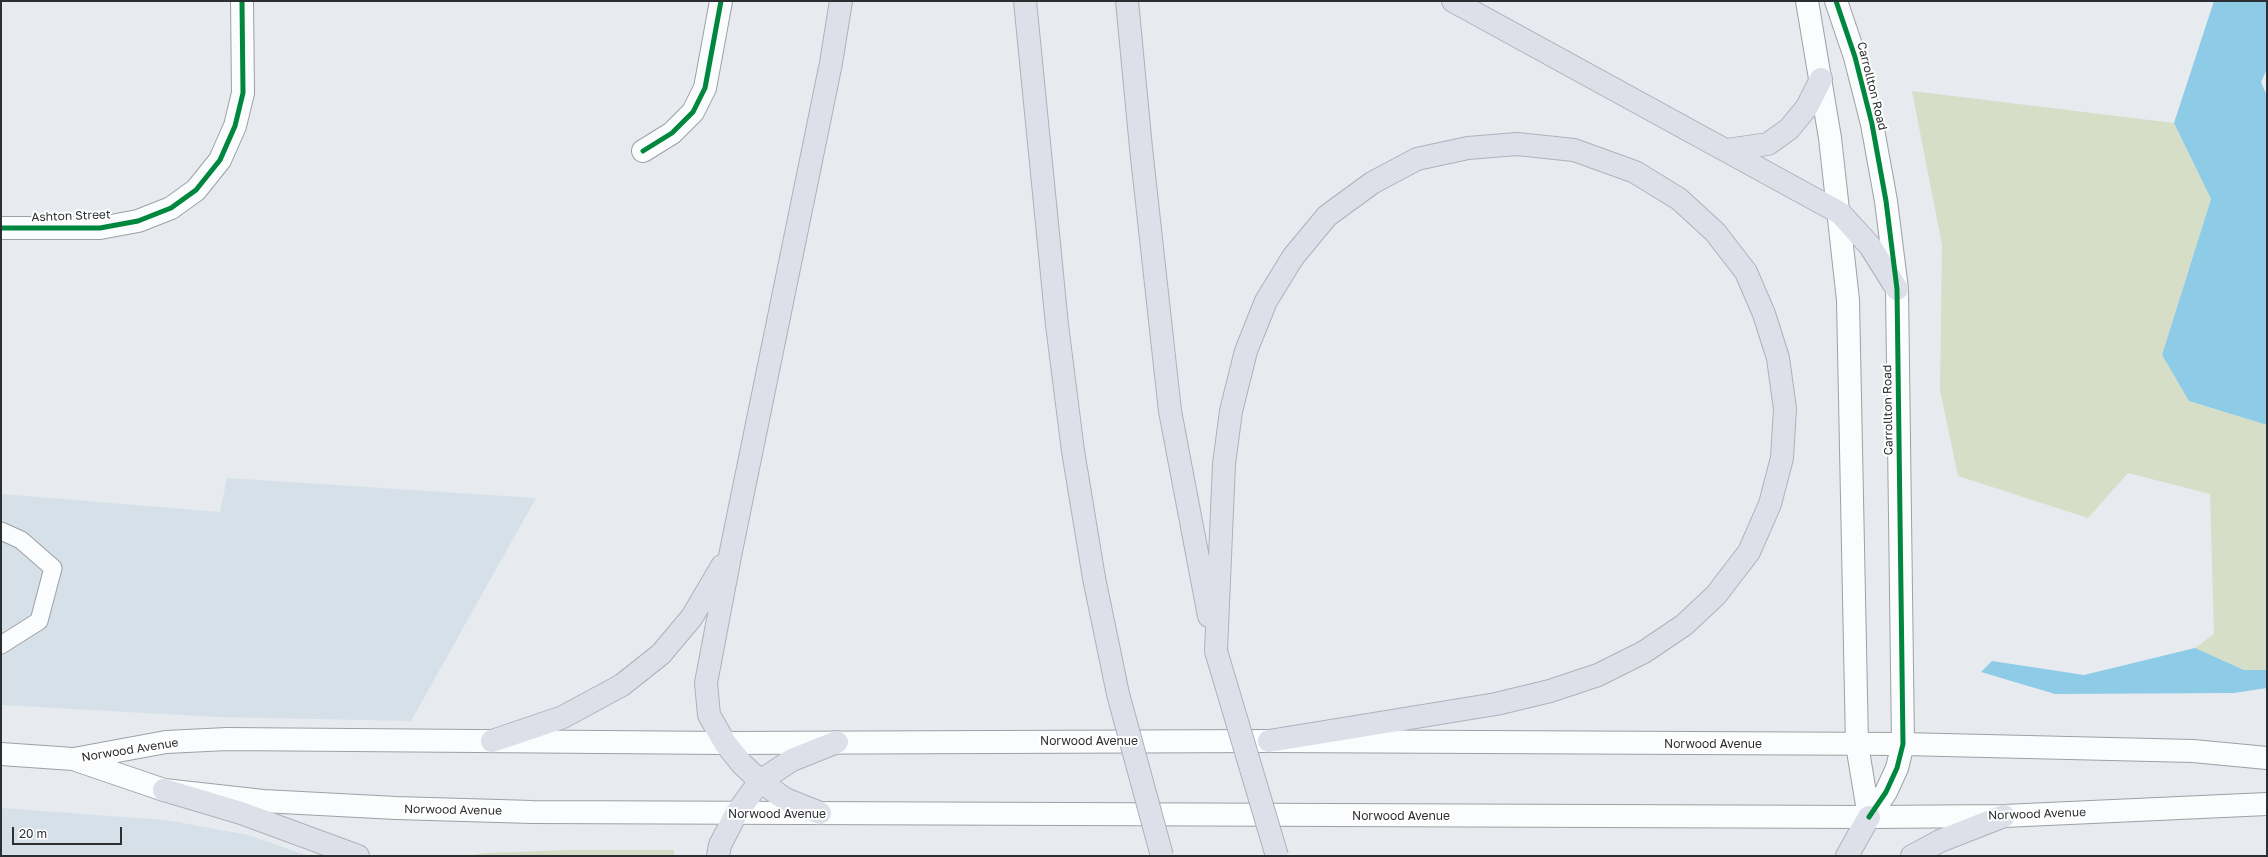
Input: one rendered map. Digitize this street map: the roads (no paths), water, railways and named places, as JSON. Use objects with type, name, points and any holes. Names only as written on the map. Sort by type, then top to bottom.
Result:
[{"type":"highway","points":[[820,813],[785,799],[760,781],[742,764],[725,743],[709,715],[706,683],[731,551],[829,71],[841,1]]},
{"type":"highway","points":[[1025,1],[1057,325],[1073,451],[1094,578],[1118,694],[1162,856]]},
{"type":"highway","points":[[1127,1],[1141,148],[1170,410],[1210,576],[1216,651],[1278,856]]},
{"type":"highway","points":[[1453,1],[1840,213],[1870,246],[1897,289]]},
{"type":"highway","points":[[1727,150],[1768,144],[1789,129],[1807,107],[1821,79]]},
{"type":"highway","points":[[1210,576],[1231,411],[1246,350],[1266,301],[1293,257],[1327,216],[1372,183],[1417,160],[1468,148],[1517,144],[1574,150],[1634,172],[1679,199],[1715,232],[1746,272],[1764,314],[1778,358],[1785,409],[1782,458],[1770,504],[1749,552],[1716,595],[1684,625],[1644,652],[1598,675],[1550,691],[1496,704],[1269,741]]},
{"type":"highway","points":[[492,741],[563,717],[617,689],[661,654],[692,617],[731,551]]},
{"type":"highway","points":[[718,856],[720,845],[736,814],[760,781],[792,760],[837,742]]},
{"type":"highway","points":[[164,790],[241,813],[358,856]]},
{"type":"highway","points":[[1912,856],[1940,842],[2004,816]]},
{"type":"highway","points":[[1846,856],[1869,817]]},
{"type":"main road","name":"Ashton Street","points":[[1,228],[100,228],[138,221],[171,208],[196,190],[220,160],[235,126],[243,93],[242,1]]},
{"type":"main road","points":[[643,151],[672,133],[693,112],[705,88],[721,1]]},
{"type":"main road","points":[[1807,1],[1821,79],[1840,213],[1848,300],[1857,745],[1869,817]]},
{"type":"main road","name":"Carrollton Road","points":[[1836,1],[1855,57],[1872,124],[1886,201],[1897,289],[1903,744],[1898,768],[1886,792],[1869,817]]},
{"type":"main road","name":"Norwood Avenue","points":[[73,760],[166,742],[219,739],[725,743],[1269,741],[1857,745],[1903,744],[2193,751],[2267,758]]},
{"type":"main road","points":[[1,754],[73,760]]},
{"type":"main road","name":"Norwood Avenue","points":[[73,760],[164,790],[263,801],[396,808],[736,814],[820,813],[1869,817],[2004,816],[2267,804]]},
{"type":"lane","points":[[1,531],[21,540],[53,568],[39,621],[1,645]]},
{"type":"water","points":[[2214,1],[2267,1],[2267,69],[2261,82],[2267,96],[2267,425],[2189,401],[2162,355],[2211,199],[2174,123]]},
{"type":"water","points":[[2195,648],[2244,670],[2267,670],[2267,688],[2234,693],[2055,694],[1981,672],[1992,661],[2084,675]]}]
